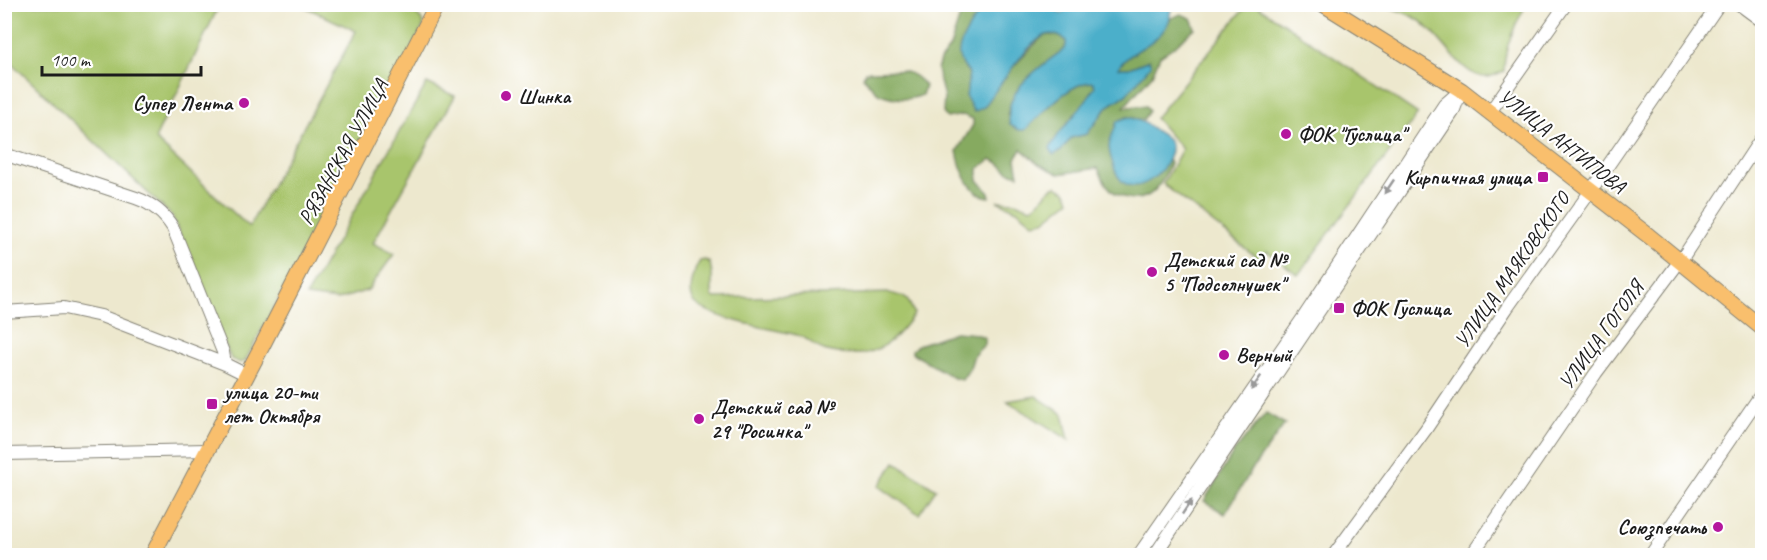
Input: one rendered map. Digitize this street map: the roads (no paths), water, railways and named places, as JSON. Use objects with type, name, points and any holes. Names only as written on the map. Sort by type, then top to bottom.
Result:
[{"type":"main road","name":"РЯЗАНСКАЯ УЛИЦА","points":[[152,555],[437,4]]},
{"type":"main road","name":"РЯЗАНСКАЯ УЛИЦА","points":[[275,318],[447,4]]},
{"type":"main road","name":"УЛИЦА АНТИПОВА","points":[[1323,4],[1461,90],[1591,190],[1762,328]]},
{"type":"street","points":[[1490,112],[1566,4]]},
{"type":"street","name":"УЛИЦА МАЯКОВСКОГО","points":[[1333,555],[1426,429],[1507,308],[1719,4]]},
{"type":"street","points":[[1739,4],[1762,21]]},
{"type":"street","points":[[1138,555],[1303,318],[1444,105],[1461,90]]},
{"type":"street","points":[[1154,555],[1453,112],[1461,90]]},
{"type":"street","name":"УЛИЦА ГОГОЛЯ","points":[[1471,555],[1596,373],[1680,261],[1762,136]]},
{"type":"street","points":[[4,154],[136,198],[161,212],[173,228],[224,352],[225,364]]},
{"type":"street","points":[[4,312],[64,308],[101,316],[225,364],[247,375]]},
{"type":"street","points":[[1650,555],[1762,393]]},
{"type":"street","points":[[4,454],[208,450]]},
{"type":"water","points":[[1012,5],[1060,5],[1057,11],[1062,13],[1073,5],[1173,5],[1168,24],[1161,33],[1118,68],[1129,68],[1149,60],[1151,65],[1126,95],[1107,107],[1087,134],[1071,138],[1061,151],[1053,155],[1050,148],[1090,95],[1095,86],[1093,82],[1084,83],[1066,93],[1025,130],[1019,130],[1010,125],[1009,113],[1016,91],[1033,73],[1063,50],[1066,40],[1050,34],[1037,40],[1021,57],[984,107],[974,112],[966,97],[969,73],[959,56],[963,38],[984,10]]},
{"type":"water","points":[[1128,117],[1146,124],[1168,139],[1170,143],[1171,152],[1167,162],[1151,180],[1141,185],[1131,186],[1122,181],[1115,170],[1110,153],[1110,141],[1117,121]]},
{"type":"place","name":"Шинка","points":[[506,96]]},
{"type":"place","name":"Супер Лента","points":[[244,103]]},
{"type":"place","name":"ФОК \"Гуслица\"","points":[[1286,134]]},
{"type":"place","name":"Кирпичная улица","points":[[1543,177]]},
{"type":"place","name":"Детский сад № 5 \"Подсолнушек\"","points":[[1152,272]]},
{"type":"place","name":"ФОК Гуслица","points":[[1339,308]]},
{"type":"place","name":"Верный","points":[[1224,355]]},
{"type":"place","name":"улица 20-ти лет Октября","points":[[212,404]]},
{"type":"place","name":"Детский сад № 29 \"Росинка\"","points":[[699,419]]},
{"type":"place","name":"Союзпечать","points":[[1718,527]]}]
